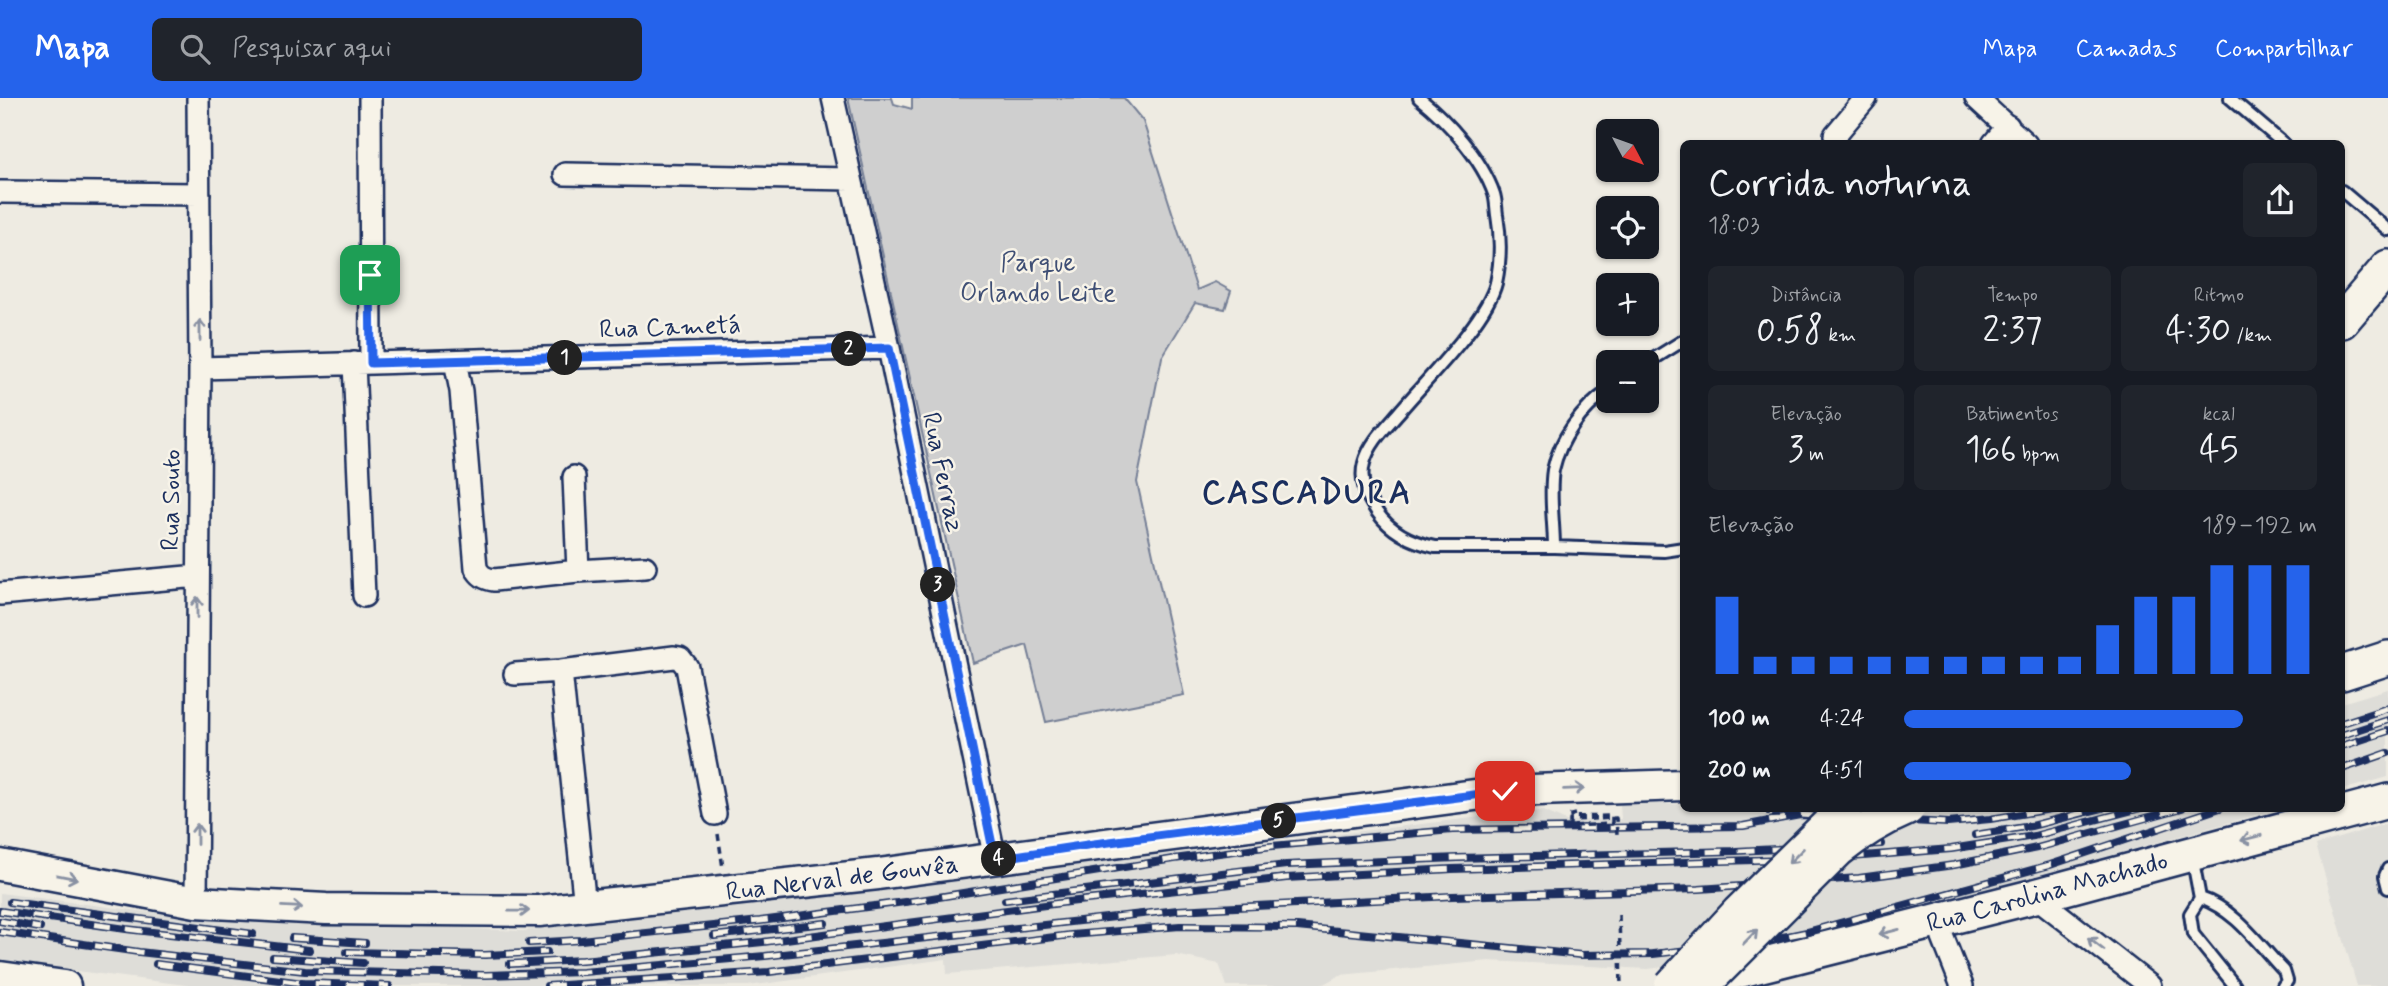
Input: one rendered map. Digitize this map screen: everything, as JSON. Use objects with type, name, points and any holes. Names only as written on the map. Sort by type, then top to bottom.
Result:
[{"type":"main road","points":[[2345,317],[2388,267]]},
{"type":"main road","name":"Rua Nerval de Gouvêa","points":[[0,864],[196,902],[326,909],[500,912],[585,907],[995,859],[1505,791],[1680,785]]},
{"type":"main road","name":"Rua Carolina Machado","points":[[1700,984],[2388,801]]},
{"type":"main road","points":[[1671,986],[1739,912],[1841,812]]},
{"type":"main road","points":[[1700,984],[1854,836],[1900,812]]},
{"type":"main road","points":[[0,977],[65,986]]},
{"type":"street","name":"Rua Souto","points":[[196,902],[200,368],[198,98]]},
{"type":"street","points":[[364,596],[362,363],[370,98]]},
{"type":"street","name":"Rua Ferraz","points":[[833,98],[889,348],[995,859]]},
{"type":"street","points":[[1835,135],[1866,98]]},
{"type":"street","points":[[1976,98],[2022,140]]},
{"type":"street","points":[[1997,140],[2008,127]]},
{"type":"street","points":[[565,174],[851,179]]},
{"type":"street","points":[[0,192],[199,194]]},
{"type":"street","name":"Rua Cametá","points":[[200,368],[889,348]]},
{"type":"street","points":[[455,361],[461,391],[476,568],[479,574],[494,580],[645,567]]},
{"type":"street","points":[[574,477],[578,571]]},
{"type":"street","points":[[0,594],[198,576]]},
{"type":"street","points":[[515,674],[674,657],[684,662],[715,814]]},
{"type":"street","points":[[561,671],[585,907]]},
{"type":"street","points":[[2035,896],[2150,986]]},
{"type":"street","points":[[1938,920],[1942,938],[1962,986]]},
{"type":"lane","points":[[1419,98],[1438,113],[1475,158],[1494,194],[1502,243],[1495,285],[1486,306],[1471,328],[1377,437],[1364,461],[1362,477],[1365,494],[1379,515],[1403,537],[1435,547],[1664,551],[1680,549]]},
{"type":"lane","points":[[2230,98],[2279,140]]},
{"type":"lane","points":[[2345,194],[2388,230]]},
{"type":"lane","points":[[1659,356],[1680,342]]},
{"type":"lane","points":[[1554,547],[1553,471],[1562,444],[1581,415],[1596,402]]},
{"type":"lane","points":[[2192,853],[2200,898],[2190,914],[2193,934],[2235,986]]},
{"type":"lane","points":[[2388,869],[2385,872],[2388,888]]},
{"type":"lane","points":[[2200,898],[2228,912],[2284,971],[2287,981],[2283,986]]},
{"type":"path","points":[[1768,812],[1768,816],[1803,817]]},
{"type":"path","points":[[715,814],[726,891]]},
{"type":"path","points":[[1589,814],[1571,817],[1612,816],[1612,819],[1612,824],[1570,826],[1570,820],[1616,818],[1617,834]]},
{"type":"path","points":[[1619,915],[1621,986]]},
{"type":"shaded area","points":[[2388,689],[2388,777],[2345,789],[2345,702]]},
{"type":"shaded area","points":[[1620,804],[1680,804],[1680,812],[2267,812],[1742,957],[1648,969],[1489,961],[1340,975],[1320,986],[1227,986],[1219,964],[1176,955],[947,974],[946,959],[748,986],[193,986],[0,961],[0,893],[163,914],[523,931],[1514,813],[1544,811],[1566,821],[1621,819]]},
{"type":"shaded area","points":[[2388,823],[2388,986],[2357,986],[2316,845]]},
{"type":"green space","name":"Parque Orlando Leite","points":[[848,98],[892,98],[894,104],[912,109],[912,98],[1124,98],[1143,121],[1197,290],[1215,282],[1231,291],[1225,309],[1195,303],[1162,357],[1137,482],[1184,695],[1046,722],[1027,645],[973,663]]},
{"type":"railway","points":[[2345,722],[2388,708]]},
{"type":"railway","points":[[2345,734],[2388,720]]},
{"type":"railway","points":[[2345,745],[2388,731]]},
{"type":"railway","points":[[2345,768],[2388,753]]},
{"type":"railway","points":[[529,943],[760,921],[920,900],[1272,846],[1452,830],[1743,826],[1800,815],[1948,823],[2033,812]]},
{"type":"railway","points":[[1975,835],[2031,826],[2086,812]]},
{"type":"railway","points":[[510,964],[582,960],[763,942],[1068,902],[1286,878],[1452,869],[1851,857],[1951,849],[2034,836],[2126,812]]},
{"type":"railway","points":[[0,932],[139,952],[305,971],[486,975],[583,972],[765,956],[1178,910],[1452,896],[1699,889],[1859,878],[1954,865],[2037,848],[2168,812]]},
{"type":"railway","points":[[547,986],[769,972],[1071,935],[1180,926],[1297,927],[1581,955],[1653,954],[1758,942],[1807,932],[2050,865],[2208,812]]},
{"type":"railway","points":[[1005,900],[1286,865],[1881,844]]},
{"type":"railway","points":[[10,902],[253,934]]},
{"type":"railway","points":[[0,911],[309,950]]},
{"type":"railway","points":[[0,921],[40,928]]},
{"type":"railway","points":[[714,936],[825,923]]},
{"type":"railway","points":[[292,938],[365,943]]},
{"type":"railway","points":[[347,952],[485,955],[547,952]]},
{"type":"railway","points":[[273,957],[363,963]]},
{"type":"railway","points":[[156,964],[303,983],[389,986]]},
{"type":"district","name":"CASCADURA","points":[[1307,491]]},
{"type":"route","points":[[370,275],[371,363],[889,348],[995,859],[1505,791]]}]
